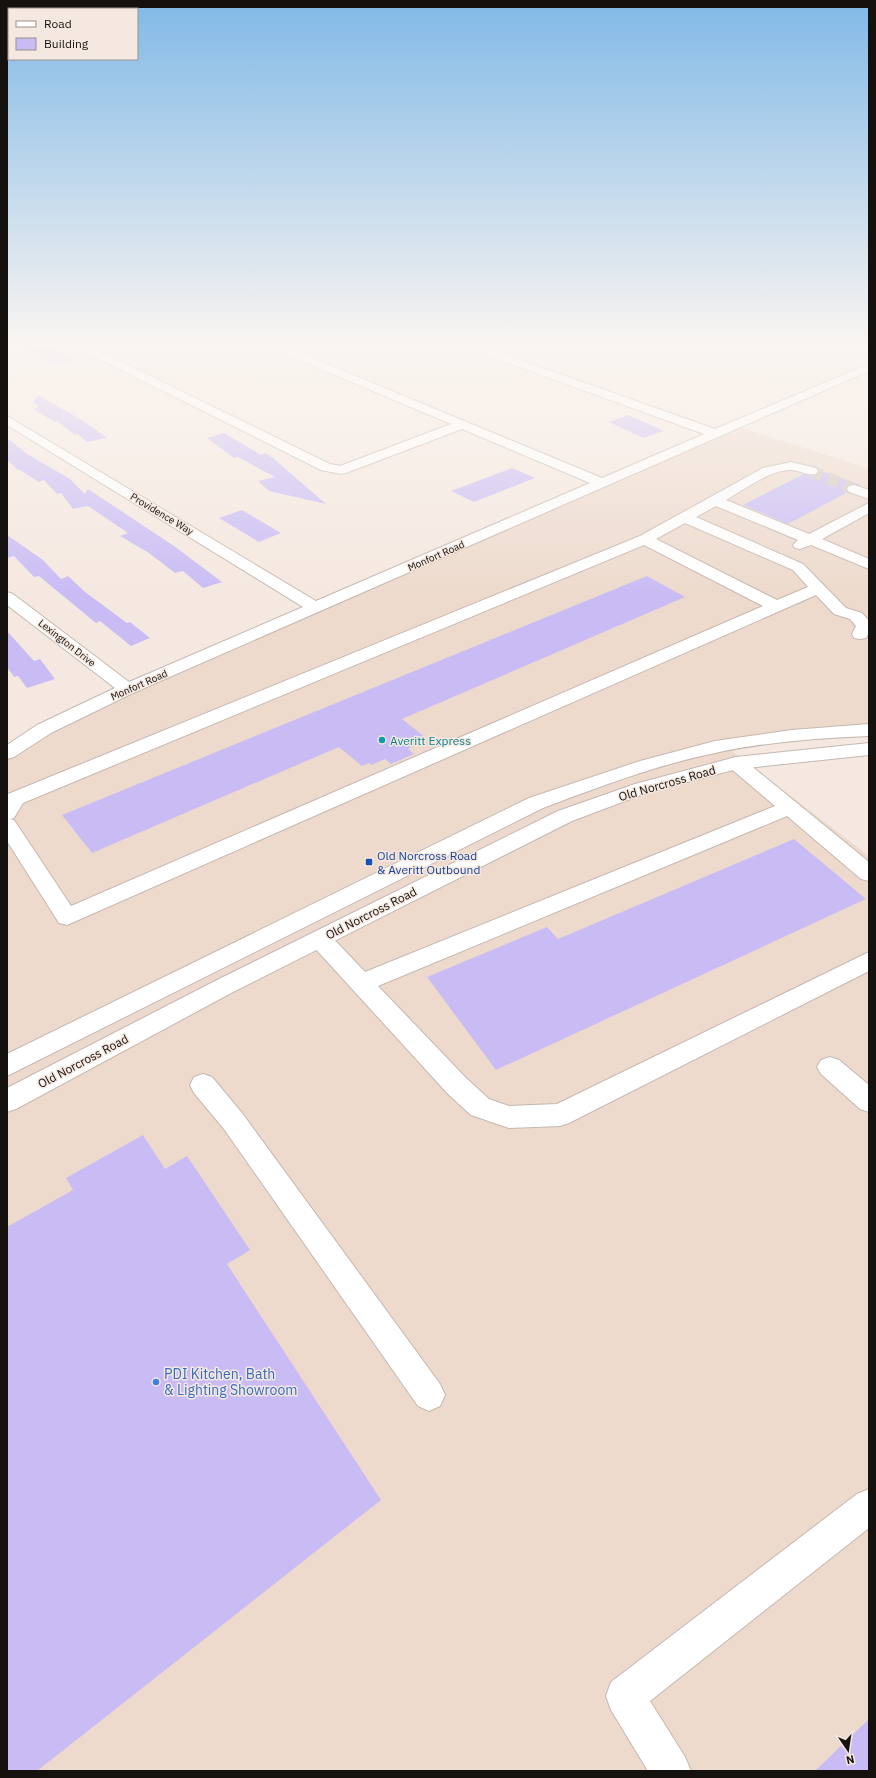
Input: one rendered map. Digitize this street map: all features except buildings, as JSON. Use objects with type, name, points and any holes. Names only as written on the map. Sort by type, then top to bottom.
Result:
[{"type":"street","name":"Providence Way","points":[[20,428],[316,608]]},
{"type":"street","points":[[247,428],[326,467],[341,470],[452,428]]},
{"type":"street","points":[[467,428],[602,483]]},
{"type":"street","points":[[699,428],[716,434]]},
{"type":"street","name":"Monfort Road","points":[[7,753],[44,729],[127,689],[730,428]]},
{"type":"street","points":[[7,813],[15,799],[645,539],[768,471],[791,466],[811,471]]},
{"type":"street","points":[[854,489],[869,495]]},
{"type":"street","points":[[714,500],[869,564]]},
{"type":"street","points":[[777,558],[869,507]]},
{"type":"street","points":[[685,517],[798,567],[840,611],[836,618],[843,628],[864,639]]},
{"type":"street","points":[[645,539],[776,606]]},
{"type":"street","points":[[7,825],[67,916],[818,588]]},
{"type":"street","name":"Lexington Drive","points":[[7,596],[127,689]]},
{"type":"street","name":"Old Norcross Road","points":[[7,1066],[536,803],[622,772],[716,747],[818,732],[869,730]]},
{"type":"street","name":"Old Norcross Road","points":[[7,1101],[225,986],[565,816],[642,788],[736,763],[869,750]]},
{"type":"street","points":[[736,763],[869,874]]},
{"type":"street","points":[[361,983],[789,808]]},
{"type":"street","points":[[320,939],[457,1086],[480,1107],[509,1117],[560,1115],[869,961]]},
{"type":"street","points":[[830,1068],[869,1101]]},
{"type":"street","points":[[203,1085],[237,1128],[429,1395]]},
{"type":"street","points":[[671,1771],[625,1696],[869,1506]]},
{"type":"shaded area","points":[[721,428],[742,428],[869,469],[869,735],[728,748],[869,856],[869,1771],[7,1771],[7,756],[53,725]]},
{"type":"tunnel","points":[[811,471],[854,489]]},
{"type":"place","name":"Averitt Express","points":[[382,740]]},
{"type":"place","name":"Old Norcross Road & Averitt Outbound","points":[[369,862]]},
{"type":"place","name":"PDI Kitchen, Bath & Lighting Showroom","points":[[156,1382]]}]
